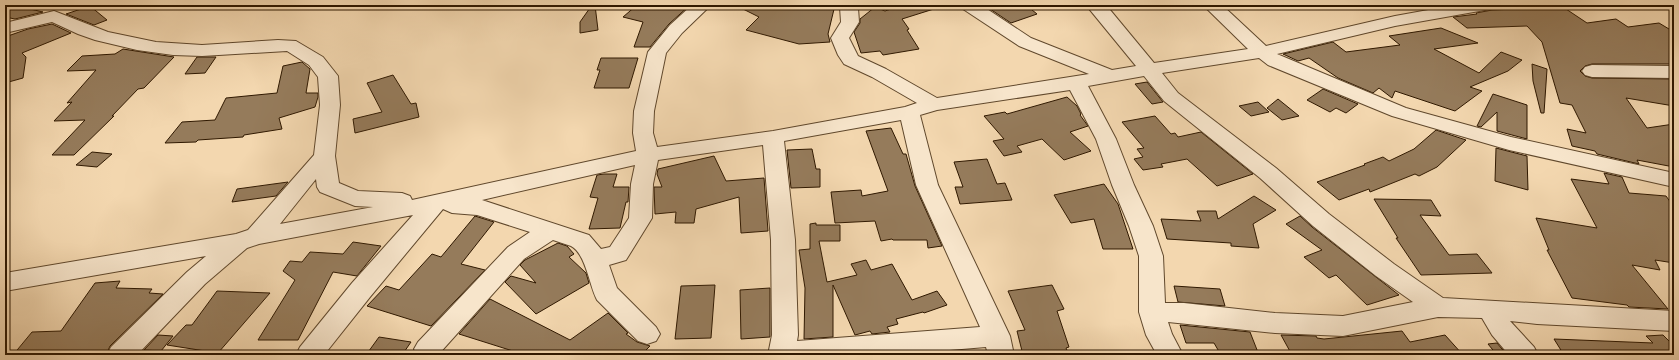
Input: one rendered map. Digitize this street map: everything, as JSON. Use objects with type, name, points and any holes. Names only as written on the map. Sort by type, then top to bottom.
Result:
[{"type":"street","points":[[595,259],[618,254],[640,218],[642,184],[648,155],[643,133],[644,111],[657,52],[676,29],[702,5]]},
{"type":"street","points":[[851,5],[849,6],[850,22],[840,38],[847,55],[851,60],[879,73],[934,104]]},
{"type":"street","points":[[969,5],[1025,42],[1110,76]]},
{"type":"street","points":[[1094,5],[1099,8],[1148,69],[1177,102],[1268,173],[1321,220],[1385,270],[1438,307]]},
{"type":"street","points":[[1212,5],[1262,52],[1275,61],[1399,112],[1509,143],[1674,180]]},
{"type":"street","points":[[5,282],[248,239],[436,203],[648,155],[773,136],[909,112],[934,104],[1076,83],[1148,69],[1262,52],[1395,21],[1478,6]]},
{"type":"street","points":[[5,28],[54,16],[74,27],[150,46],[190,50],[290,45],[316,61],[328,76],[330,105],[324,156],[328,187],[355,198],[479,207],[581,241],[595,259],[606,293],[647,334]]},
{"type":"street","points":[[1592,71],[1674,72]]},
{"type":"street","points":[[1076,83],[1106,139],[1123,185],[1141,226],[1151,256],[1152,312],[1159,335],[1170,355]]},
{"type":"street","points":[[773,136],[783,240],[785,335],[782,354],[999,346],[927,185],[909,112]]},
{"type":"street","points":[[120,355],[196,278],[248,239],[324,156]]},
{"type":"street","points":[[309,355],[361,290],[436,203]]},
{"type":"street","points":[[427,349],[516,253],[551,230]]},
{"type":"street","points":[[1152,312],[1184,313],[1275,324],[1343,326],[1438,307],[1674,321]]},
{"type":"street","points":[[1490,309],[1501,328],[1525,355]]},
{"type":"building","points":[[5,5],[13,5],[43,12],[15,19],[5,17]]},
{"type":"building","points":[[592,5],[595,5],[598,30],[580,33],[580,22]]},
{"type":"building","points":[[637,5],[690,5],[669,24],[650,47],[634,47],[643,22],[623,17]]},
{"type":"building","points":[[735,5],[835,5],[828,34],[830,42],[799,44],[746,30],[759,17]]},
{"type":"building","points":[[903,5],[937,5],[937,8],[902,19],[919,49],[883,55],[880,51],[861,53],[854,32],[860,23],[860,19],[875,7],[885,11]]},
{"type":"building","points":[[984,5],[1026,5],[1037,14],[1011,23]]},
{"type":"building","points":[[90,6],[107,20],[94,25],[66,14]]},
{"type":"building","points":[[1563,7],[1587,23],[1616,19],[1628,27],[1659,23],[1674,32],[1674,64],[1592,64],[1585,66],[1580,71],[1585,76],[1592,78],[1674,79],[1674,106],[1626,98],[1647,128],[1674,124],[1674,167],[1637,160],[1639,164],[1597,154],[1595,151],[1572,146],[1567,129],[1586,133],[1572,105],[1560,103],[1542,42],[1527,26],[1467,28],[1453,17],[1477,14],[1476,13],[1492,10]]},
{"type":"building","points":[[52,24],[71,33],[22,53],[26,57],[23,78],[5,83],[5,37],[28,29]]},
{"type":"building","points":[[1441,28],[1478,43],[1434,49],[1479,73],[1501,52],[1522,60],[1508,71],[1470,87],[1482,91],[1455,111],[1395,91],[1392,98],[1379,88],[1373,93],[1338,78],[1309,58],[1298,61],[1283,54],[1333,42],[1346,52],[1400,45],[1389,36]]},
{"type":"building","points":[[123,49],[174,57],[144,88],[138,89],[112,116],[114,116],[74,155],[52,155],[85,120],[54,121],[72,102],[67,103],[96,70],[67,71],[82,56],[115,54]]},
{"type":"building","points":[[197,57],[216,57],[205,73],[185,74]]},
{"type":"building","points":[[601,58],[638,58],[629,88],[594,88],[600,70],[597,70]]},
{"type":"building","points":[[302,62],[310,69],[306,93],[318,93],[318,97],[315,107],[279,118],[282,129],[244,135],[243,137],[198,140],[196,142],[165,143],[182,122],[215,120],[226,98],[277,93],[283,66]]},
{"type":"building","points":[[1532,64],[1547,69],[1544,113],[1541,113],[1533,81]]},
{"type":"building","points":[[393,75],[411,104],[416,103],[419,117],[355,133],[353,119],[382,112],[367,83]]},
{"type":"building","points":[[1147,82],[1163,102],[1152,104],[1135,84]]},
{"type":"building","points":[[1323,89],[1358,104],[1346,113],[1336,108],[1330,112],[1307,100]]},
{"type":"building","points":[[1493,94],[1527,105],[1527,139],[1497,131],[1497,112],[1481,127],[1477,126]]},
{"type":"building","points":[[1067,97],[1077,106],[1081,114],[1080,115],[1088,126],[1070,132],[1091,151],[1064,160],[1042,139],[1017,146],[1022,152],[1004,156],[993,141],[1004,139],[984,116],[1005,112],[1007,114]]},
{"type":"building","points":[[1278,99],[1299,116],[1282,120],[1267,108]]},
{"type":"building","points":[[1258,102],[1269,112],[1251,116],[1239,106]]},
{"type":"building","points":[[1155,116],[1171,134],[1175,133],[1178,137],[1201,132],[1253,174],[1217,186],[1187,159],[1161,164],[1163,167],[1143,170],[1134,159],[1143,157],[1137,149],[1144,148],[1122,122]]},
{"type":"building","points":[[891,128],[903,154],[906,154],[915,186],[942,246],[928,248],[927,240],[892,239],[881,241],[875,221],[835,223],[831,192],[861,190],[862,196],[888,191],[866,131]]},
{"type":"building","points":[[1436,130],[1466,140],[1437,167],[1419,176],[1415,174],[1370,192],[1369,189],[1339,200],[1317,182],[1383,157],[1389,161],[1414,149]]},
{"type":"building","points":[[1496,148],[1527,156],[1528,190],[1495,181]]},
{"type":"building","points":[[812,149],[816,169],[820,169],[820,187],[791,188],[787,150]]},
{"type":"building","points":[[92,152],[112,154],[97,167],[76,165]]},
{"type":"building","points":[[714,156],[726,181],[764,178],[768,231],[741,233],[739,197],[696,209],[694,223],[675,223],[676,212],[655,214],[654,187],[662,187],[657,174],[658,169]]},
{"type":"building","points":[[987,159],[997,184],[1005,183],[1012,200],[960,204],[955,187],[963,187],[954,162]]},
{"type":"building","points":[[1604,173],[1622,177],[1629,193],[1666,196],[1674,207],[1674,263],[1655,260],[1660,270],[1632,265],[1668,309],[1629,307],[1627,305],[1572,298],[1547,250],[1549,250],[1536,218],[1597,228],[1571,179],[1609,184]]},
{"type":"building","points":[[617,174],[613,187],[629,187],[628,202],[626,202],[620,228],[589,229],[598,198],[590,197],[597,175]]},
{"type":"building","points":[[288,182],[276,196],[232,202],[237,189]]},
{"type":"building","points":[[1104,184],[1118,204],[1133,249],[1103,249],[1094,219],[1071,223],[1054,195]]},
{"type":"building","points":[[1254,196],[1276,210],[1253,224],[1259,248],[1231,246],[1231,243],[1167,239],[1161,219],[1201,221],[1197,211],[1216,211],[1218,219]]},
{"type":"building","points":[[1374,199],[1431,200],[1441,216],[1420,215],[1449,255],[1477,254],[1492,273],[1421,275],[1396,238],[1398,238]]},
{"type":"building","points":[[475,216],[494,222],[461,264],[485,270],[431,326],[367,306],[386,286],[399,290],[432,254],[441,257]]},
{"type":"building","points":[[1300,216],[1399,295],[1367,305],[1336,275],[1329,278],[1304,257],[1322,250],[1286,224]]},
{"type":"building","points":[[816,223],[816,225],[840,225],[840,241],[819,241],[827,282],[857,275],[851,264],[866,260],[871,270],[892,264],[912,300],[937,291],[947,305],[924,313],[896,319],[898,324],[887,327],[890,332],[872,334],[870,331],[855,335],[833,285],[833,337],[804,339],[805,288],[799,250],[810,249],[810,224]]},
{"type":"building","points":[[353,242],[381,246],[357,276],[333,272],[298,340],[258,340],[295,280],[283,271],[290,261],[302,262],[310,252],[343,254]]},
{"type":"building","points":[[558,243],[567,246],[574,254],[569,257],[586,273],[589,283],[536,314],[505,282],[511,276],[536,283],[520,265],[525,260]]},
{"type":"building","points":[[120,281],[116,288],[152,289],[149,293],[163,294],[110,346],[106,355],[13,355],[32,332],[61,331],[95,283]]},
{"type":"building","points":[[715,285],[711,338],[675,339],[681,286]]},
{"type":"building","points":[[1052,285],[1064,309],[1057,311],[1069,347],[1066,348],[1069,355],[1023,355],[1017,331],[1025,330],[1008,291]]},
{"type":"building","points":[[1174,286],[1220,289],[1225,306],[1178,302]]},
{"type":"building","points":[[770,288],[770,337],[741,339],[740,290]]},
{"type":"building","points":[[217,291],[270,293],[218,353],[167,345],[186,325],[192,325]]},
{"type":"building","points":[[490,299],[570,340],[608,313],[628,333],[626,334],[637,342],[650,346],[641,355],[515,355],[516,352],[459,334]]},
{"type":"building","points":[[1180,325],[1250,332],[1259,355],[1221,355],[1214,343],[1186,343]]},
{"type":"building","points":[[1402,331],[1410,342],[1445,335],[1463,355],[1292,355],[1281,335],[1316,336],[1317,338],[1324,339]]},
{"type":"building","points":[[158,335],[173,336],[161,351],[144,350]]},
{"type":"building","points":[[1663,335],[1672,344],[1674,344],[1674,355],[1564,355],[1554,339],[1653,343],[1646,336]]},
{"type":"building","points":[[379,337],[411,342],[402,355],[366,355]]},
{"type":"building","points":[[1497,343],[1507,355],[1497,355],[1488,344]]}]
